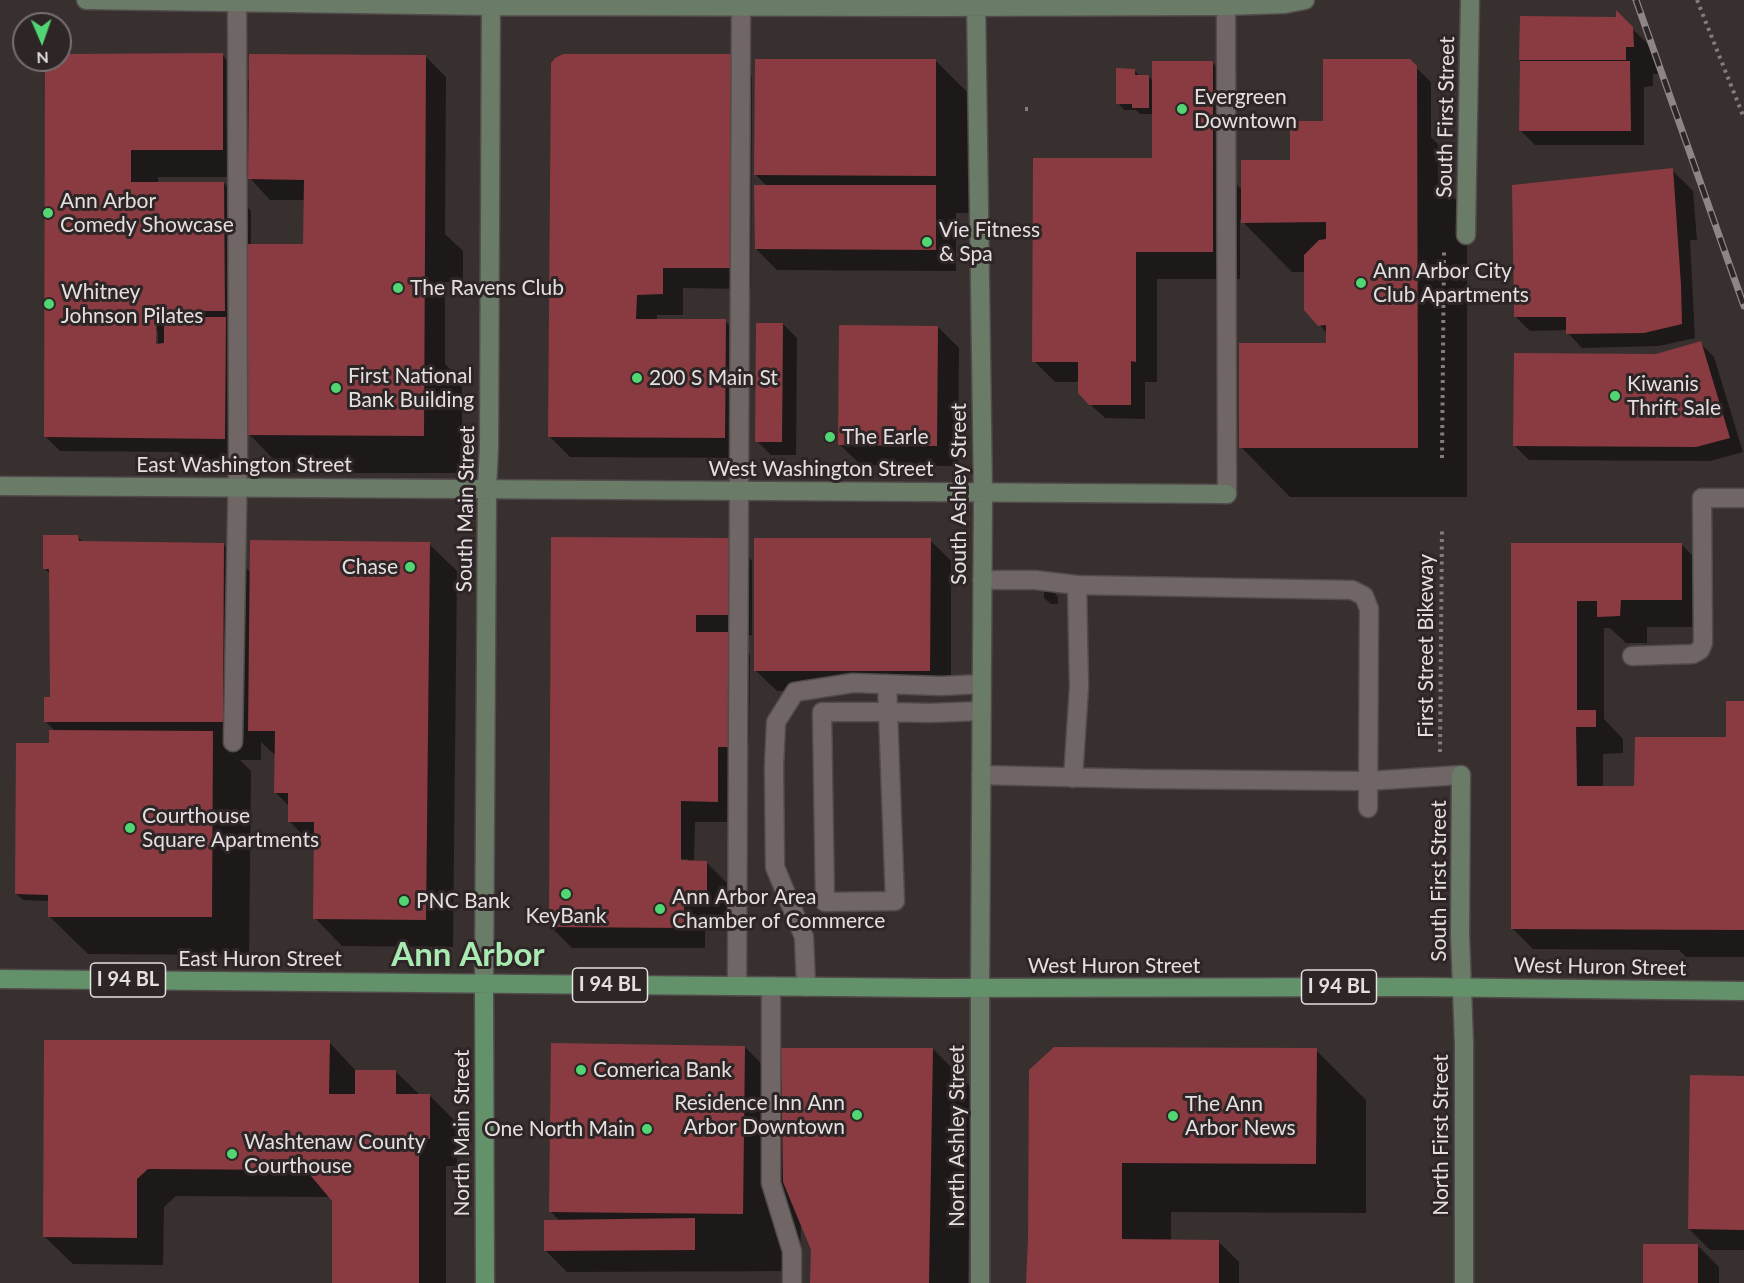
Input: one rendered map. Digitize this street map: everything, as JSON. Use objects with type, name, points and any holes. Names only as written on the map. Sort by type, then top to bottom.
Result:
[{"type":"main road","name":"East Huron Street","points":[[0,979],[484,983]]},
{"type":"main road","name":"West Huron Street","points":[[484,983],[980,989],[1462,987],[1744,991]]},
{"type":"main road","name":"North Main Street","points":[[484,983],[484,1283]]},
{"type":"street","points":[[86,0],[491,3],[1178,3],[1226,6],[1285,4],[1304,0]]},
{"type":"street","name":"South First Street","points":[[1466,235],[1470,0]]},
{"type":"street","points":[[233,742],[237,488],[237,1]]},
{"type":"street","name":"South Main Street","points":[[484,983],[491,3]]},
{"type":"street","points":[[736,986],[741,3]]},
{"type":"street","name":"South Ashley Street","points":[[976,3],[983,492],[980,989]]},
{"type":"street","name":"West Washington Street","points":[[487,489],[1227,494],[1226,6]]},
{"type":"street","name":"East Washington Street","points":[[0,486],[487,489]]},
{"type":"street","points":[[1632,656],[1693,654],[1700,650],[1703,643],[1702,498],[1744,498]]},
{"type":"street","points":[[982,580],[1035,580],[1077,585],[1352,590],[1364,596],[1369,609],[1368,808]]},
{"type":"street","points":[[1073,778],[1079,687],[1077,585]]},
{"type":"street","points":[[806,987],[804,937],[775,867],[776,722],[795,692],[853,683],[981,684]]},
{"type":"street","points":[[887,684],[888,712],[895,901],[825,902],[822,712],[888,712],[981,711]]},
{"type":"street","points":[[981,775],[1367,781]]},
{"type":"street","name":"South First Street","points":[[1367,781],[1461,775],[1462,987]]},
{"type":"street","points":[[771,986],[771,1183],[792,1251],[792,1283]]},
{"type":"street","name":"North First Street","points":[[1462,987],[1464,1283]]},
{"type":"street","name":"North Ashley Street","points":[[980,989],[980,1283]]},
{"type":"path","points":[[1697,0],[1744,118]]},
{"type":"path","points":[[1025,109],[1032,109]]},
{"type":"path","points":[[1442,458],[1444,242]]},
{"type":"path","name":"First Street Bikeway","points":[[1440,754],[1442,527]]},
{"type":"building","points":[[1616,10],[1633,27],[1634,47],[1626,47],[1626,60],[1519,60],[1520,16],[1616,17]]},
{"type":"building","points":[[223,53],[223,150],[131,150],[131,182],[224,182],[225,311],[157,311],[156,344],[164,343],[164,317],[226,317],[225,439],[44,437],[45,72],[72,72],[72,54]]},
{"type":"building","points":[[249,54],[426,55],[424,436],[247,435],[248,244],[303,244],[304,180],[248,179]]},
{"type":"building","points":[[563,54],[732,54],[731,268],[663,268],[663,294],[637,295],[636,319],[726,319],[725,438],[548,437],[551,63]]},
{"type":"building","points":[[755,59],[936,59],[936,176],[754,175]]},
{"type":"building","name":"Ann Arbor City Club Apartments","points":[[1323,59],[1410,59],[1417,66],[1418,448],[1239,448],[1239,343],[1326,343],[1326,325],[1318,326],[1304,310],[1304,255],[1319,240],[1326,239],[1326,222],[1241,223],[1241,160],[1290,160],[1290,121],[1323,121]]},
{"type":"building","points":[[1152,61],[1213,61],[1213,252],[1136,252],[1136,362],[1131,361],[1131,405],[1089,405],[1078,393],[1078,362],[1032,362],[1033,158],[1152,158]]},
{"type":"building","points":[[1520,61],[1630,61],[1631,131],[1519,131]]},
{"type":"building","points":[[1116,68],[1135,69],[1135,75],[1149,75],[1149,108],[1132,108],[1132,104],[1116,104]]},
{"type":"building","points":[[1673,168],[1682,324],[1644,333],[1566,334],[1566,317],[1514,317],[1512,185]]},
{"type":"building","points":[[754,185],[936,185],[936,250],[755,249]]},
{"type":"building","points":[[756,323],[783,323],[782,442],[755,442]]},
{"type":"building","points":[[839,325],[938,326],[937,446],[838,445]]},
{"type":"building","name":"Kiwanis Thrift Sale","points":[[1701,341],[1730,438],[1696,447],[1513,446],[1514,353],[1656,354]]},
{"type":"building","points":[[43,535],[78,535],[79,541],[224,543],[223,722],[44,722],[44,697],[50,697],[49,569],[43,569]]},
{"type":"building","points":[[551,537],[731,538],[731,615],[696,615],[696,632],[729,632],[729,747],[718,747],[718,802],[681,801],[681,860],[707,861],[707,894],[684,894],[684,928],[549,927]]},
{"type":"building","points":[[754,538],[931,538],[930,671],[754,671]]},
{"type":"building","points":[[250,540],[430,542],[426,920],[313,919],[314,822],[288,822],[288,793],[274,793],[275,731],[248,731]]},
{"type":"building","points":[[1511,543],[1682,543],[1682,600],[1621,600],[1620,616],[1597,617],[1597,601],[1577,601],[1577,710],[1596,710],[1596,727],[1576,727],[1577,786],[1634,786],[1635,737],[1726,737],[1726,701],[1744,701],[1744,930],[1511,929]]},
{"type":"building","name":"Courthouse Square Apartments","points":[[49,730],[213,731],[212,917],[48,917],[48,895],[15,894],[16,743],[49,743]]},
{"type":"building","name":"Washtenaw County Courthouse","points":[[44,1040],[330,1040],[329,1094],[355,1094],[355,1070],[396,1070],[396,1094],[430,1094],[430,1139],[419,1139],[419,1283],[332,1283],[332,1201],[306,1170],[148,1169],[137,1179],[137,1238],[43,1237]]},
{"type":"building","name":"One North Main","points":[[551,1043],[745,1046],[743,1214],[549,1212]]},
{"type":"building","name":"The Ann Arbor News","points":[[1054,1047],[1317,1048],[1316,1164],[1122,1163],[1122,1239],[1219,1240],[1219,1283],[1026,1283],[1029,1070]]},
{"type":"building","name":"Residence Inn Ann Arbor Downtown","points":[[781,1048],[933,1048],[929,1283],[810,1283],[811,1250],[783,1182]]},
{"type":"building","points":[[1690,1075],[1744,1076],[1744,1230],[1688,1229]]},
{"type":"building","points":[[695,1218],[695,1250],[544,1251],[544,1220]]},
{"type":"building","points":[[1643,1244],[1698,1244],[1698,1283],[1643,1283]]},
{"type":"railway","points":[[1636,0],[1744,306]]},
{"type":"place","name":"Evergreen Downtown","points":[[1182,109]]},
{"type":"place","name":"Ann Arbor Comedy Showcase","points":[[48,213]]},
{"type":"place","name":"Vie Fitness & Spa","points":[[927,242]]},
{"type":"place","name":"Ann Arbor City Club Apartments","points":[[1361,283]]},
{"type":"place","name":"The Ravens Club","points":[[398,288]]},
{"type":"place","name":"Whitney Johnson Pilates","points":[[49,304]]},
{"type":"place","name":"200 S Main St","points":[[637,378]]},
{"type":"place","name":"First National Bank Building","points":[[336,388]]},
{"type":"place","name":"Kiwanis Thrift Sale","points":[[1615,396]]},
{"type":"place","name":"The Earle","points":[[830,437]]},
{"type":"place","name":"Chase","points":[[410,567]]},
{"type":"place","name":"Courthouse Square Apartments","points":[[130,828]]},
{"type":"place","name":"KeyBank","points":[[566,894]]},
{"type":"place","name":"PNC Bank","points":[[404,901]]},
{"type":"place","name":"Ann Arbor Area Chamber of Commerce","points":[[660,909]]},
{"type":"place","name":"Comerica Bank","points":[[581,1070]]},
{"type":"place","name":"Residence Inn Ann Arbor Downtown","points":[[857,1115]]},
{"type":"place","name":"The Ann Arbor News","points":[[1173,1116]]},
{"type":"place","name":"One North Main","points":[[647,1129]]},
{"type":"place","name":"Washtenaw County Courthouse","points":[[232,1154]]},
{"type":"district","name":"Ann Arbor","points":[[468,955]]}]
